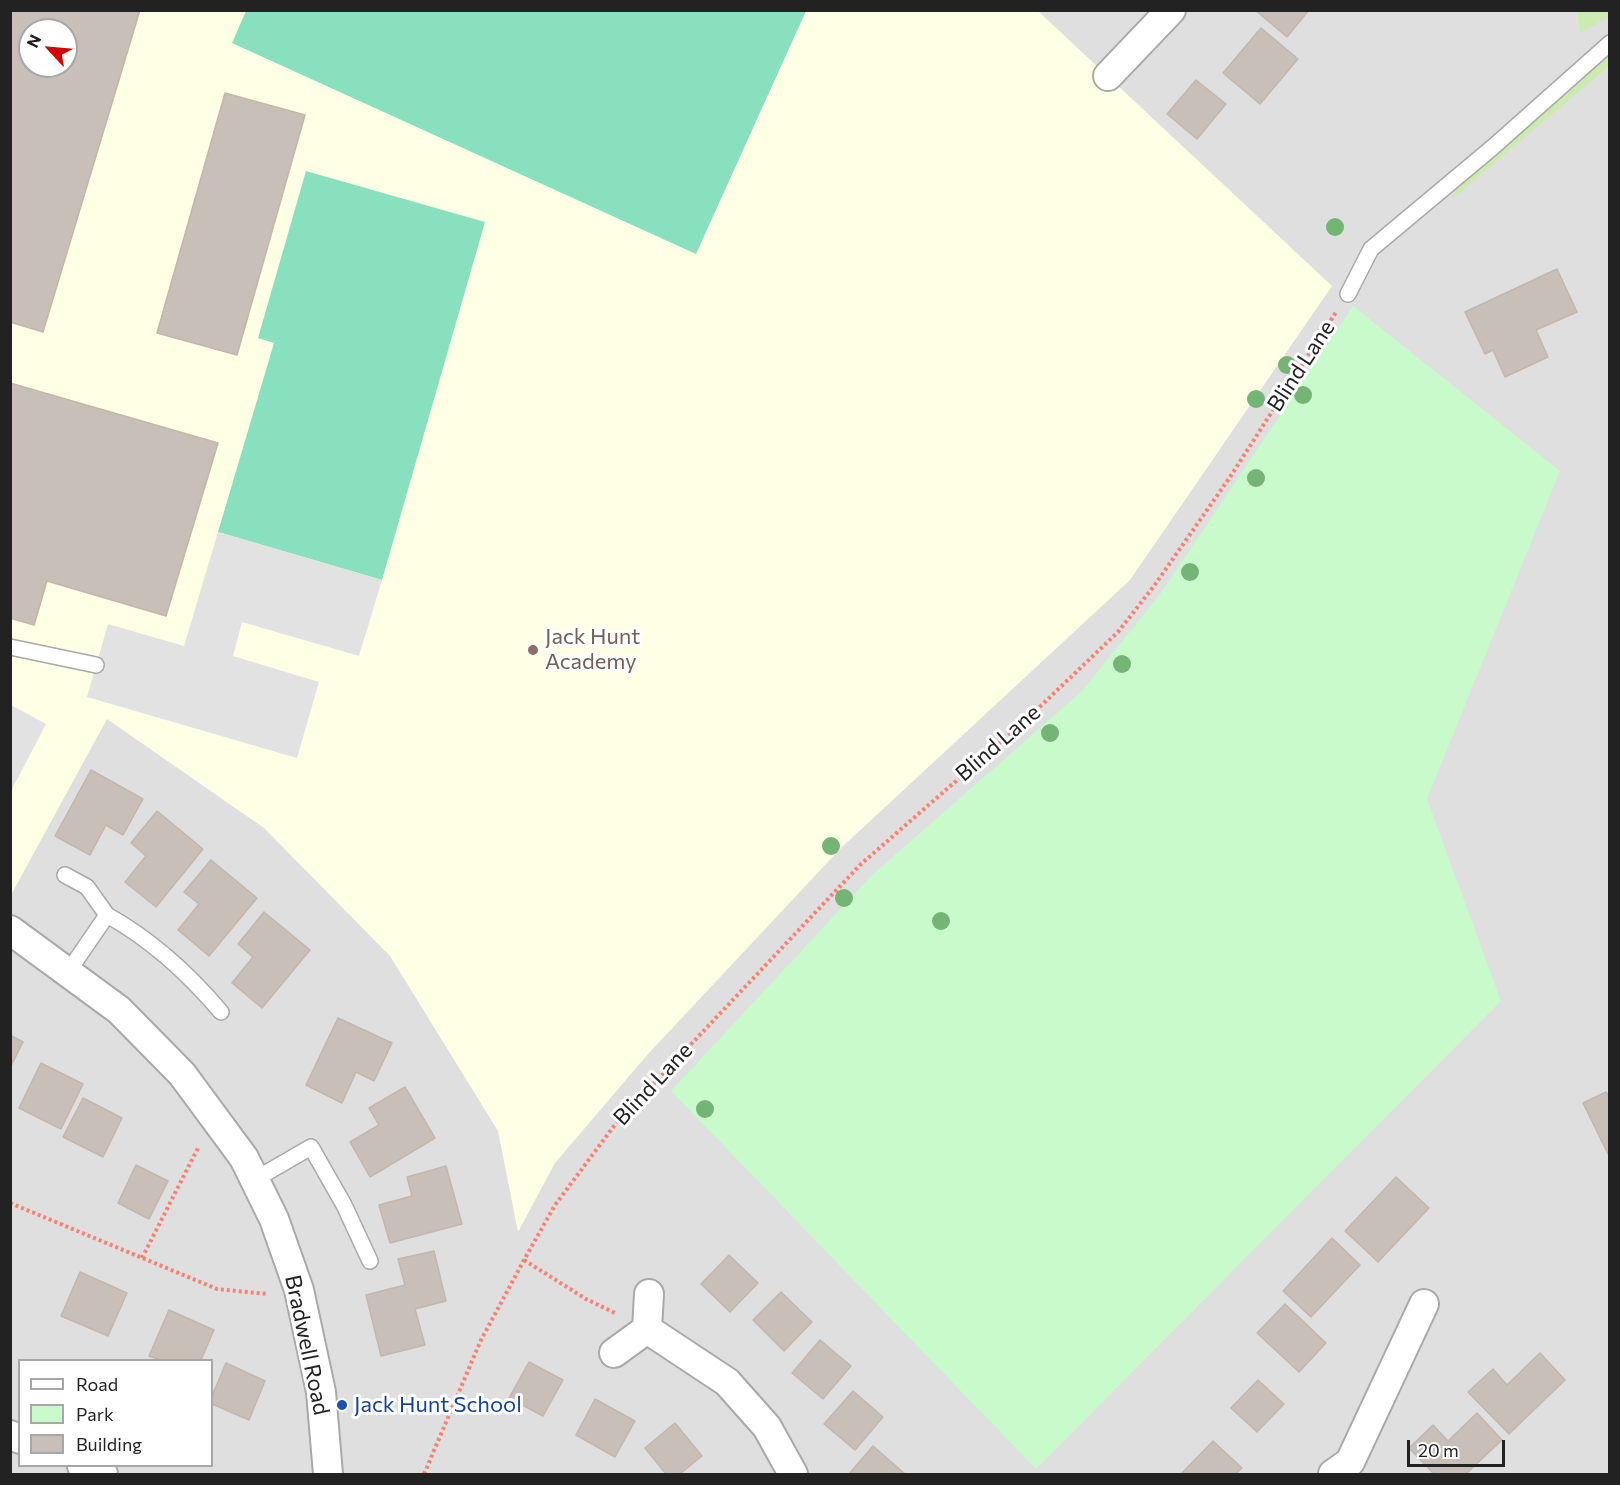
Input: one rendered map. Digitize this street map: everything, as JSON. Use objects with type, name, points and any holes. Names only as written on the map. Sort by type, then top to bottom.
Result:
[{"type":"street","points":[[1108,76],[1171,10]]},
{"type":"street","name":"Bradwell Road","points":[[10,930],[119,1010],[182,1074],[244,1158],[274,1218],[300,1290],[321,1392],[328,1474]]},
{"type":"street","points":[[614,1353],[636,1324],[649,1294]]},
{"type":"street","points":[[1348,1470],[1424,1304]]},
{"type":"street","points":[[636,1324],[727,1382],[767,1427],[793,1474]]},
{"type":"street","points":[[85,1467],[103,1474]]},
{"type":"lane","points":[[1348,294],[1371,249],[1493,147],[1610,43]]},
{"type":"lane","points":[[10,647],[96,665]]},
{"type":"lane","points":[[65,875],[87,887],[107,915],[141,934],[197,983],[221,1012]]},
{"type":"lane","points":[[68,972],[107,915]]},
{"type":"lane","points":[[254,1180],[311,1147],[344,1205],[370,1261]]},
{"type":"path","name":"Blind Lane","points":[[425,1473],[481,1340],[524,1260],[555,1205],[614,1126],[860,865],[1027,719],[1118,632],[1154,586],[1230,477],[1348,294]]},
{"type":"path","points":[[142,1258],[201,1143]]},
{"type":"path","points":[[10,1203],[217,1289],[277,1295]]},
{"type":"path","points":[[524,1260],[586,1299],[636,1324]]},
{"type":"shaded area","points":[[11,11],[1609,11],[1609,1474],[11,1474]]},
{"type":"shaded area","name":"Jack Hunt Academy","points":[[11,11],[1038,11],[1332,286],[1130,580],[841,848],[648,1054],[555,1163],[518,1232],[498,1131],[390,956],[264,828],[107,719],[11,895]]},
{"type":"shaded area","points":[[218,532],[382,580],[359,656],[242,622],[233,656],[319,682],[297,758],[87,697],[108,624],[184,646]]},
{"type":"shaded area","points":[[11,705],[46,724],[11,791]]},
{"type":"green space","points":[[246,10],[806,11],[696,254],[232,43]]},
{"type":"green space","points":[[1577,11],[1609,11],[1609,17],[1580,33]]},
{"type":"green space","points":[[1609,56],[1609,66],[1452,199],[1457,187]]},
{"type":"green space","points":[[306,171],[485,222],[382,580],[218,532],[274,343],[258,338]]},
{"type":"green space","points":[[1353,306],[1560,471],[1427,799],[1501,1001],[1036,1469],[671,1091],[872,875],[1082,691],[1161,593]]},
{"type":"building","points":[[10,10],[140,10],[43,332],[10,322]]},
{"type":"building","points":[[1255,10],[1309,10],[1287,37]]},
{"type":"building","points":[[1261,28],[1298,59],[1260,104],[1223,73]]},
{"type":"building","points":[[1196,80],[1226,104],[1197,139],[1167,114]]},
{"type":"building","points":[[225,93],[305,115],[237,355],[157,333]]},
{"type":"building","points":[[1557,269],[1577,312],[1536,330],[1548,357],[1505,377],[1493,350],[1485,354],[1465,312]]},
{"type":"building","points":[[10,383],[218,443],[166,616],[47,581],[34,625],[10,618]]},
{"type":"building","points":[[91,770],[143,799],[123,835],[106,825],[90,855],[55,836]]},
{"type":"building","points":[[157,811],[203,849],[156,907],[125,882],[146,856],[131,843]]},
{"type":"building","points":[[211,860],[257,898],[209,956],[178,930],[199,904],[184,892]]},
{"type":"building","points":[[264,912],[310,950],[262,1008],[232,983],[253,957],[238,944]]},
{"type":"building","points":[[338,1018],[392,1043],[374,1081],[356,1072],[342,1103],[306,1085]]},
{"type":"building","points":[[10,1035],[23,1042],[10,1068]]},
{"type":"building","points":[[41,1063],[83,1084],[61,1129],[19,1108]]},
{"type":"building","points":[[405,1087],[435,1138],[370,1177],[350,1142],[379,1125],[369,1108]]},
{"type":"building","points":[[1606,1092],[1610,1098],[1610,1158],[1583,1103]]},
{"type":"building","points":[[83,1098],[122,1118],[103,1157],[63,1137]]},
{"type":"building","points":[[136,1165],[168,1181],[149,1219],[118,1203]]},
{"type":"building","points":[[446,1166],[462,1224],[390,1243],[379,1205],[412,1196],[407,1177]]},
{"type":"building","points":[[1396,1177],[1429,1208],[1378,1262],[1345,1231]]},
{"type":"building","points":[[1332,1238],[1360,1265],[1311,1317],[1283,1291]]},
{"type":"building","points":[[434,1251],[446,1301],[415,1309],[425,1345],[381,1356],[366,1295],[405,1285],[398,1259]]},
{"type":"building","points":[[729,1255],[758,1283],[730,1312],[701,1284]]},
{"type":"building","points":[[80,1272],[127,1293],[108,1336],[61,1316]]},
{"type":"building","points":[[781,1292],[812,1322],[784,1351],[753,1320]]},
{"type":"building","points":[[1285,1304],[1326,1343],[1299,1372],[1257,1333]]},
{"type":"building","points":[[169,1310],[214,1330],[201,1359],[157,1359],[149,1356]]},
{"type":"building","points":[[820,1340],[851,1366],[823,1399],[792,1373]]},
{"type":"building","points":[[1540,1353],[1565,1380],[1509,1434],[1468,1392],[1493,1369],[1507,1385]]},
{"type":"building","points":[[529,1362],[563,1380],[543,1416],[509,1398]]},
{"type":"building","points":[[226,1363],[265,1381],[249,1420],[213,1404],[213,1394]]},
{"type":"building","points":[[1258,1380],[1284,1404],[1257,1432],[1231,1408]]},
{"type":"building","points":[[853,1391],[883,1417],[855,1450],[824,1424]]},
{"type":"building","points":[[595,1399],[635,1421],[615,1457],[576,1435]]},
{"type":"building","points":[[1477,1413],[1502,1440],[1466,1474],[1434,1474],[1409,1448],[1433,1425],[1448,1441]]},
{"type":"building","points":[[675,1423],[702,1456],[680,1474],[666,1474],[645,1448]]},
{"type":"building","points":[[1213,1441],[1242,1468],[1236,1474],[1181,1474]]},
{"type":"building","points":[[873,1446],[904,1473],[849,1474]]},
{"type":"place","name":"Jack Hunt Academy","points":[[533,650]]},
{"type":"place","name":"Jack Hunt School","points":[[342,1405]]}]
